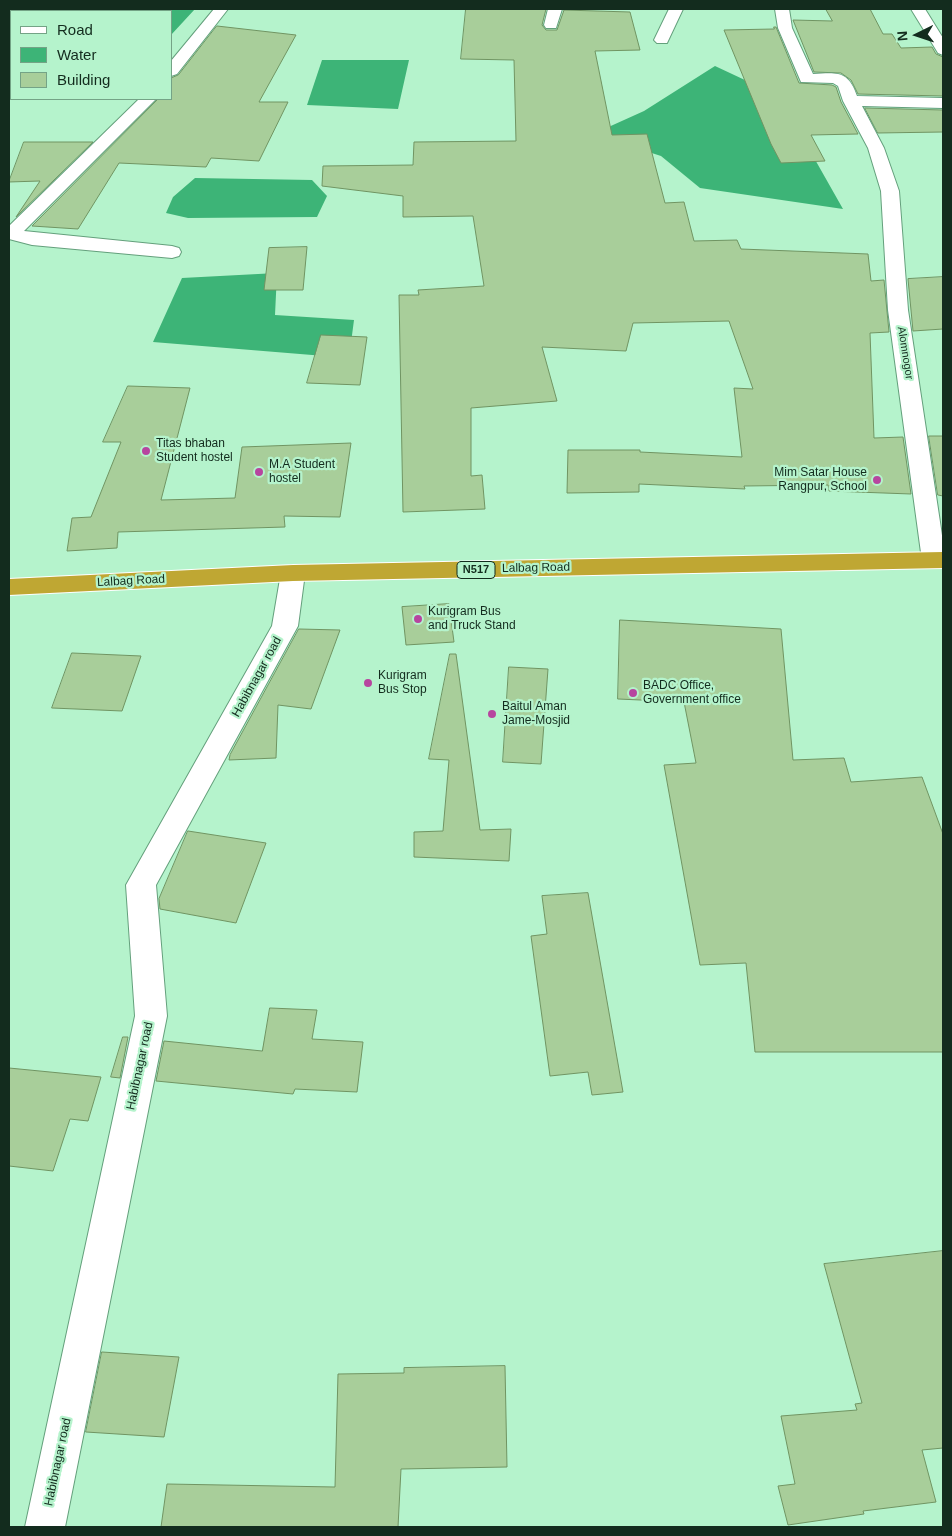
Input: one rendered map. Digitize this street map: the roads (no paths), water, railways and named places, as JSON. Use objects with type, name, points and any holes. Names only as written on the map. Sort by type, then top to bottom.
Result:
[{"type":"highway","name":"Lalbag Road","points":[[9,587],[293,573],[939,560]]},
{"type":"street","points":[[172,70],[221,9]]},
{"type":"street","points":[[551,25],[554,9]]},
{"type":"street","points":[[662,40],[676,9]]},
{"type":"street","name":"Alomnogor","points":[[782,9],[785,28],[807,79],[836,78],[846,84],[851,101],[876,148],[890,191],[898,310],[939,560]]},
{"type":"street","points":[[918,9],[943,50]]},
{"type":"street","points":[[10,233],[147,100]]},
{"type":"street","points":[[851,101],[943,103]]},
{"type":"street","points":[[10,233],[32,239],[172,252]]},
{"type":"street","name":"Habibnagar road","points":[[45,1527],[151,1016],[141,885],[285,626],[293,573]]},
{"type":"water","points":[[195,9],[172,34],[172,10],[81,10]]},
{"type":"water","points":[[322,60],[409,60],[398,109],[307,105]]},
{"type":"water","points":[[715,66],[779,96],[843,209],[700,188],[661,156],[593,134],[644,111]]},
{"type":"water","points":[[195,178],[312,180],[327,196],[317,217],[188,218],[166,213],[173,197]]},
{"type":"water","points":[[277,273],[275,315],[354,320],[349,358],[153,342],[182,278]]},
{"type":"place","name":"Titas bhaban Student hostel","points":[[146,451]]},
{"type":"place","name":"M.A Student hostel","points":[[259,472]]},
{"type":"place","name":"Mim Satar House Rangpur, School","points":[[877,480]]},
{"type":"place","name":"Kurigram Bus and Truck Stand","points":[[418,619]]},
{"type":"place","name":"Kurigram Bus Stop","points":[[368,683]]},
{"type":"place","name":"BADC Office, Government office","points":[[633,693]]},
{"type":"place","name":"Baitul Aman Jame-Mosjid","points":[[492,714]]}]
